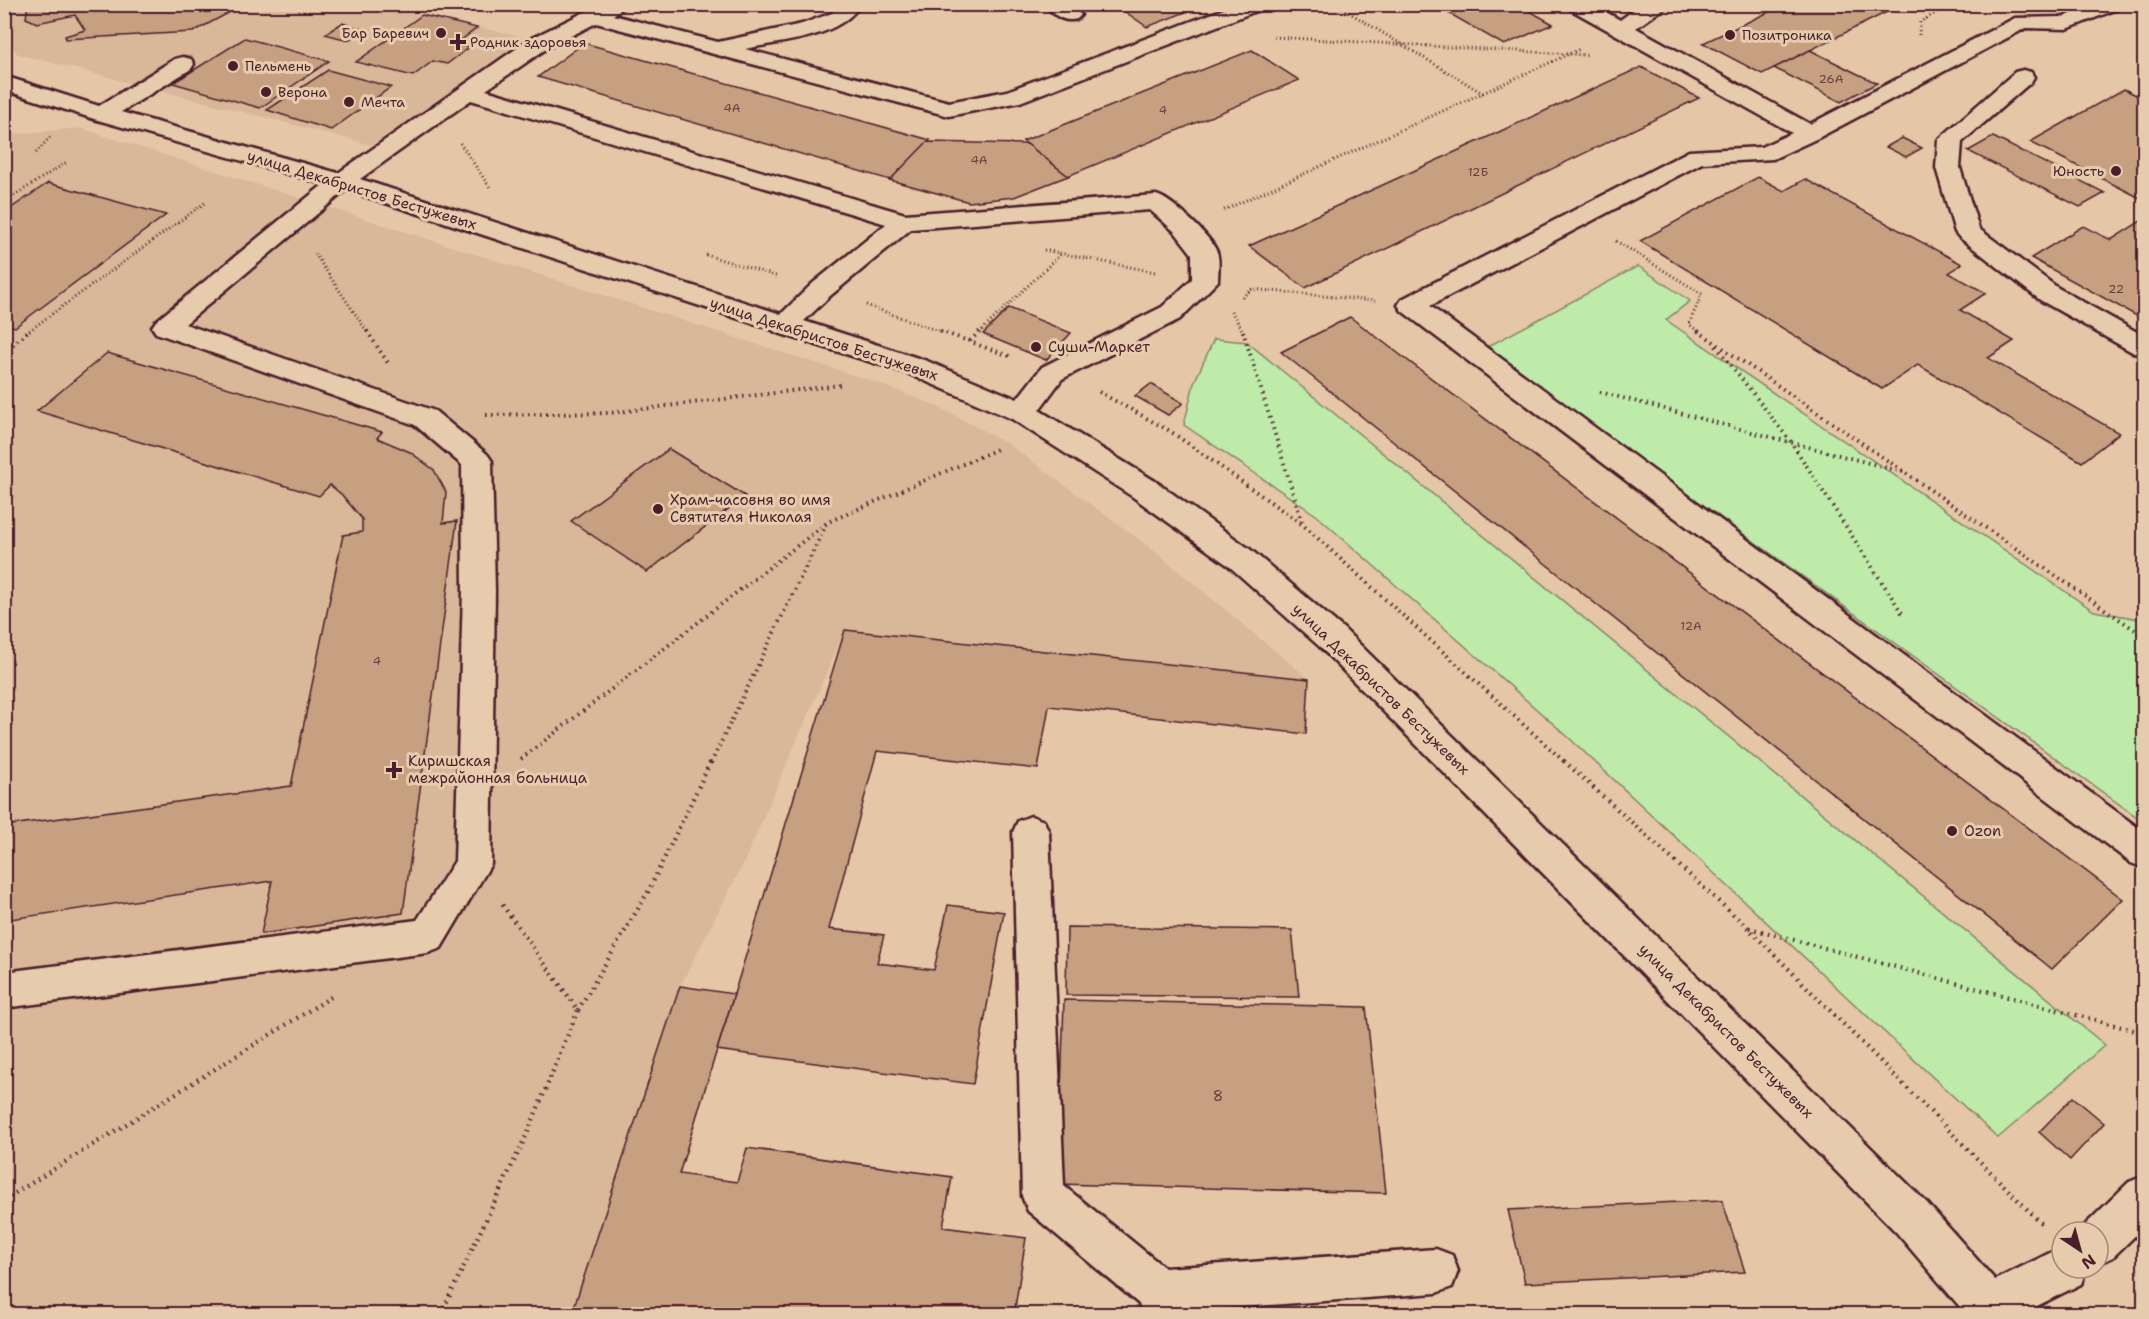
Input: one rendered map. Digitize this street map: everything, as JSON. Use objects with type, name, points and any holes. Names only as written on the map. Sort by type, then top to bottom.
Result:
[{"type":"street","points":[[4,990],[428,936],[473,864],[479,591],[477,461],[425,418],[165,327],[341,181],[538,44],[618,4]]},
{"type":"street","points":[[717,48],[808,29],[839,17],[851,4]]},
{"type":"street","points":[[594,16],[949,109],[1012,97],[1257,4]]},
{"type":"street","points":[[1575,4],[1810,133]]},
{"type":"street","points":[[1622,29],[1641,13],[1660,4]]},
{"type":"street","points":[[2113,4],[2067,23],[2022,22],[1810,133],[1765,154],[1696,156],[1411,305],[2145,852]]},
{"type":"street","points":[[102,114],[183,64]]},
{"type":"street","points":[[2023,77],[1950,140],[1948,168],[1968,232],[2049,294],[2145,347]]},
{"type":"street","name":"улица Декабристов Бестужевых","points":[[4,83],[102,114],[341,181],[784,326],[917,367],[1033,419],[1144,489],[1240,558],[1332,638],[1912,1218],[1992,1311]]},
{"type":"street","points":[[467,92],[904,222],[1156,202],[1184,227],[1204,253],[1205,281],[1171,314],[1053,373],[1033,419]]},
{"type":"street","points":[[784,326],[821,290],[904,222]]},
{"type":"street","points":[[1030,832],[1043,1196],[1161,1303],[1436,1271]]},
{"type":"street","points":[[2110,1231],[2145,1197]]},
{"type":"street","points":[[1992,1311],[2050,1277]]},
{"type":"path","points":[[1335,4],[1484,94]]},
{"type":"path","points":[[1917,45],[1920,22],[1952,4]]},
{"type":"path","points":[[1184,227],[1484,94],[1622,29]]},
{"type":"path","points":[[1266,37],[1594,56]]},
{"type":"path","points":[[438,112],[493,192]]},
{"type":"path","points":[[4,202],[66,162]]},
{"type":"path","points":[[4,353],[17,339],[206,202]]},
{"type":"path","points":[[1578,218],[1702,294],[1689,324],[1713,343],[2145,636]]},
{"type":"path","points":[[292,220],[425,418],[610,413],[849,384]]},
{"type":"path","points":[[1039,249],[1252,289],[1411,305]]},
{"type":"path","points":[[970,341],[1062,253]]},
{"type":"path","points":[[1205,281],[1229,307],[1242,331],[1303,525]]},
{"type":"path","points":[[1229,307],[1252,289]]},
{"type":"path","points":[[1713,343],[1791,442],[1905,618]]},
{"type":"path","points":[[476,794],[828,522],[1008,444],[1033,419],[1100,393],[1108,385]]},
{"type":"path","points":[[1590,389],[1906,473]]},
{"type":"path","points":[[441,1314],[528,1132],[578,1010],[648,892],[828,522]]},
{"type":"path","points":[[473,864],[578,1010]]},
{"type":"path","points":[[1748,928],[2145,1033]]},
{"type":"path","points":[[4,1200],[338,993]]},
{"type":"shaded area","points":[[4,5],[377,5],[531,39],[372,145],[18,54],[5,41]]},
{"type":"shaded area","name":"Киришская межрайонная больница","points":[[80,128],[872,381],[939,407],[1008,444],[1148,546],[1309,679],[845,630],[744,862],[680,986],[571,1314],[5,1314],[5,135]]},
{"type":"green space","points":[[1638,266],[1690,301],[1666,320],[2094,611],[2144,620],[2144,822],[1485,348]]},
{"type":"green space","points":[[1214,339],[1247,342],[2105,1045],[1998,1138],[1567,736],[1316,515],[1184,425],[1194,383]]},
{"type":"building","points":[[28,4],[245,4],[193,32],[66,39],[65,36],[85,30],[75,15],[37,23],[26,18]]},
{"type":"building","points":[[1114,4],[1202,4],[1204,5],[1147,27]]},
{"type":"building","points":[[1433,4],[1517,4],[1553,24],[1504,45]]},
{"type":"building","points":[[1786,4],[1903,4],[1762,74],[1703,43]]},
{"type":"building","points":[[422,15],[477,28],[456,44],[470,47],[447,64],[433,61],[413,76],[356,62]]},
{"type":"building","points":[[342,23],[365,30],[348,40],[325,34]]},
{"type":"building","points":[[245,38],[329,61],[260,108],[173,83]]},
{"type":"building","points":[[584,43],[930,140],[890,180],[538,77]]},
{"type":"building","points":[[1252,50],[1299,80],[1068,176],[1023,141]]},
{"type":"building","points":[[1810,50],[1877,83],[1841,102],[1774,68]]},
{"type":"building","points":[[1641,67],[1699,98],[1305,288],[1249,246]]},
{"type":"building","points":[[328,70],[391,87],[331,130],[267,110]]},
{"type":"building","name":"Юность","points":[[2124,89],[2144,99],[2144,200],[2030,142]]},
{"type":"building","points":[[1993,137],[2105,193],[2080,207],[1968,151]]},
{"type":"building","points":[[1902,138],[1922,148],[1906,157],[1886,147]]},
{"type":"building","points":[[927,142],[1027,144],[1068,176],[1014,197],[969,202],[890,180]]},
{"type":"building","points":[[1758,177],[1784,191],[1805,179],[1962,264],[1949,273],[1986,293],[1960,310],[2014,341],[1988,358],[2119,433],[2082,462],[1918,365],[1882,389],[1640,241]]},
{"type":"building","points":[[48,183],[166,215],[15,327],[4,324],[4,213]]},
{"type":"building","points":[[2144,219],[2144,320],[2031,258],[2083,226],[2111,240]]},
{"type":"building","name":"Суши-Маркет","points":[[1009,308],[1071,333],[1046,360],[983,334]]},
{"type":"building","points":[[1350,317],[2123,899],[2052,969],[1281,352]]},
{"type":"building","points":[[107,353],[382,432],[377,438],[410,452],[434,470],[446,492],[443,523],[457,521],[403,913],[261,934],[272,881],[4,920],[4,826],[291,786],[343,535],[362,532],[362,519],[342,495],[330,485],[319,496],[37,411]]},
{"type":"building","points":[[1151,384],[1183,403],[1168,415],[1135,396]]},
{"type":"building","name":"Храм-часовня во имя Святителя Николая","points":[[669,449],[745,496],[647,572],[571,521]]},
{"type":"building","points":[[845,630],[1309,679],[1306,734],[1049,706],[1038,769],[877,751],[829,929],[884,935],[877,963],[934,970],[948,905],[1004,912],[973,1084],[717,1050]]},
{"type":"building","points":[[1067,927],[1292,930],[1299,997],[1066,995]]},
{"type":"building","points":[[680,986],[734,994],[679,1174],[737,1182],[747,1148],[952,1177],[943,1227],[1026,1238],[1014,1314],[601,1314],[573,1310]]},
{"type":"building","points":[[1064,1000],[1366,1007],[1386,1193],[1058,1184]]},
{"type":"building","points":[[2073,1097],[2104,1123],[2070,1160],[2039,1132]]},
{"type":"building","points":[[1722,1200],[1745,1272],[1525,1283],[1508,1210]]},
{"type":"place","name":"Бар Баревич","points":[[441,33]]},
{"type":"place","name":"Позитроника","points":[[1730,35]]},
{"type":"place","name":"Родник здоровья","points":[[458,42]]},
{"type":"place","name":"Пельмень","points":[[233,66]]},
{"type":"place","name":"Верона","points":[[266,92]]},
{"type":"place","name":"Мечта","points":[[349,102]]},
{"type":"place","name":"Юность","points":[[2116,171]]},
{"type":"place","name":"Суши-Маркет","points":[[1036,347]]},
{"type":"place","name":"Храм-часовня во имя Святителя Николая","points":[[658,509]]},
{"type":"place","name":"Киришская межрайонная больница","points":[[394,770]]},
{"type":"place","name":"Ozon","points":[[1952,831]]}]
